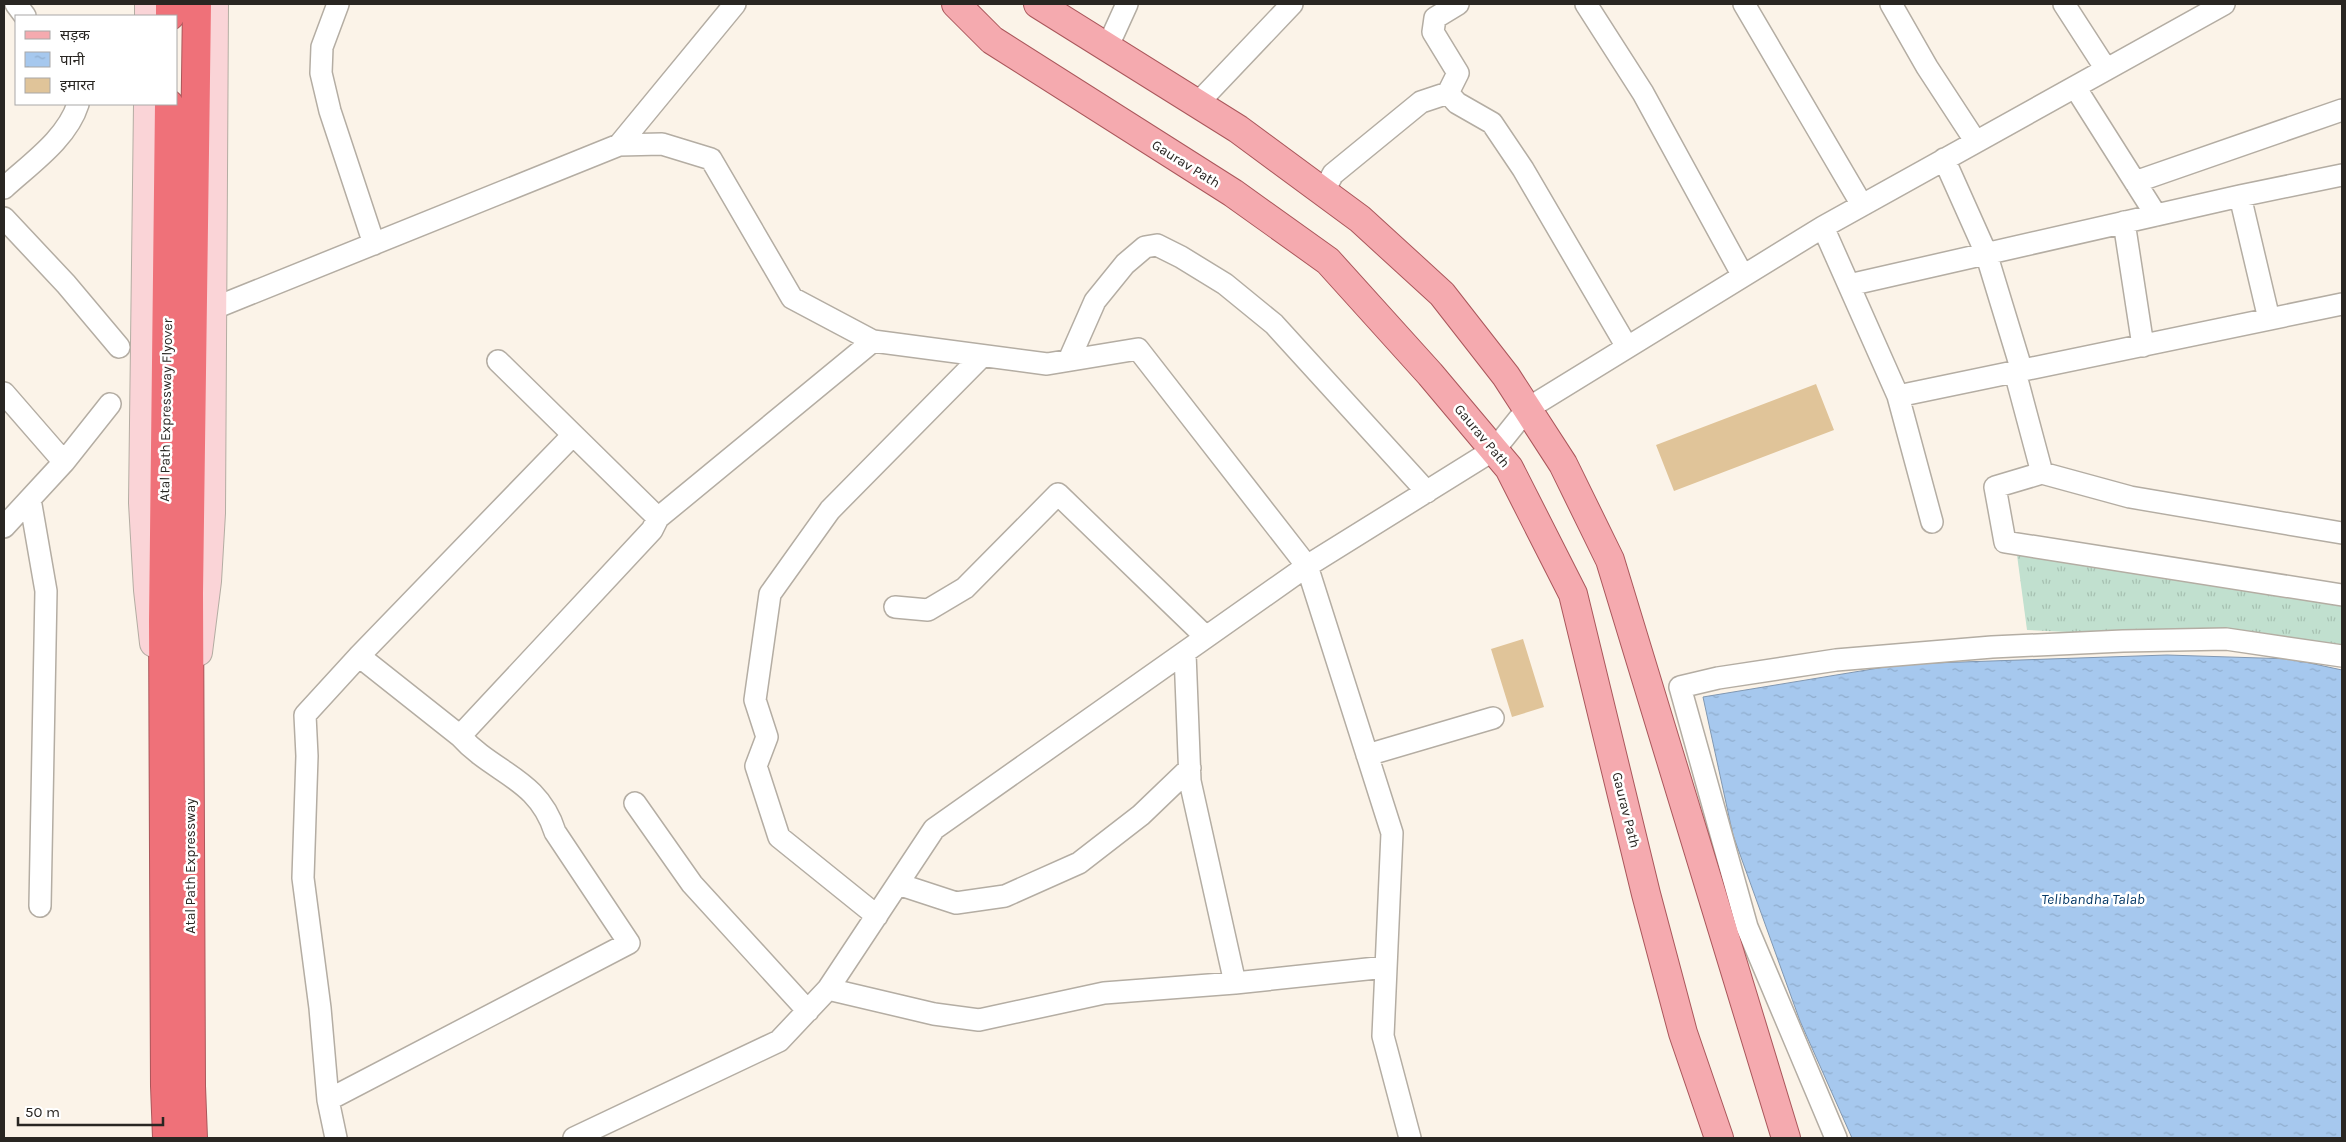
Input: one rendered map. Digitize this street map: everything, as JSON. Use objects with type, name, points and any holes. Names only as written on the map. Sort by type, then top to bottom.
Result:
[{"type":"highway","name":"Atal Path Expressway Flyover","points":[[176,591],[196,4]]},
{"type":"highway","name":"Atal Path Expressway Flyover","points":[[169,105],[176,591]]},
{"type":"highway","name":"Atal Path Expressway","points":[[168,1138],[165,1086],[176,716],[176,591]]},
{"type":"highway","name":"Atal Path Expressway","points":[[176,716],[194,1138]]},
{"type":"main road","name":"Gaurav Path","points":[[956,4],[992,40],[1233,193],[1328,261],[1495,449],[1509,468],[1573,594],[1646,894],[1680,1024],[1719,1138]]},
{"type":"main road","points":[[1038,4],[1238,129],[1360,220],[1442,294],[1506,376],[1563,464],[1610,560],[1786,1138]]},
{"type":"street","points":[[16,4],[24,15]]},
{"type":"street","points":[[176,716],[207,581],[211,522],[214,4]]},
{"type":"street","points":[[338,4],[322,47],[321,73],[330,112],[374,244]]},
{"type":"street","points":[[620,145],[735,4]]},
{"type":"street","points":[[1107,48],[1127,4]]},
{"type":"street","points":[[1197,104],[1292,4]]},
{"type":"street","points":[[1323,192],[1333,174],[1421,102],[1448,93],[1458,73],[1433,32],[1435,18],[1458,4]]},
{"type":"street","points":[[1586,4],[1643,93],[1743,276]]},
{"type":"street","points":[[1744,4],[1862,205]]},
{"type":"street","points":[[1891,4],[1927,67],[1976,142]]},
{"type":"street","points":[[2064,4],[2106,70]]},
{"type":"street","points":[[574,1138],[779,1041],[828,989],[934,829],[1307,566],[1495,449],[1527,409],[1823,227],[2106,70],[2199,10],[2224,4]]},
{"type":"street","points":[[2075,87],[2156,215]]},
{"type":"street","points":[[1448,93],[1457,102],[1492,123],[1523,170],[1627,347]]},
{"type":"street","points":[[4,188],[52,143],[74,115],[78,105]]},
{"type":"street","points":[[148,105],[144,503],[148,590],[176,716]]},
{"type":"street","points":[[2135,182],[2342,110]]},
{"type":"street","points":[[212,309],[620,145],[662,144],[711,159],[792,298],[874,341],[1047,364],[1138,349],[1307,566],[1392,833],[1382,1036],[1410,1138]]},
{"type":"street","points":[[1944,160],[1986,254],[2019,371],[2042,473]]},
{"type":"street","points":[[1849,285],[2240,196],[2342,176]]},
{"type":"street","points":[[2240,196],[2269,319]]},
{"type":"street","points":[[4,218],[66,284],[119,347]]},
{"type":"street","points":[[2124,222],[2143,346]]},
{"type":"street","points":[[1823,227],[1898,396],[1932,522]]},
{"type":"street","points":[[1069,360],[1095,301],[1125,264],[1145,247],[1157,245],[1181,257],[1225,284],[1274,324],[1427,492]]},
{"type":"street","points":[[1898,396],[2342,304]]},
{"type":"street","points":[[460,736],[652,530],[658,518],[874,341]]},
{"type":"street","points":[[877,916],[780,837],[758,775],[756,766],[767,736],[755,700],[770,594],[830,510],[982,356]]},
{"type":"street","points":[[498,361],[572,436],[658,518]]},
{"type":"street","points":[[4,393],[64,462]]},
{"type":"street","points":[[4,527],[64,462],[110,404]]},
{"type":"street","points":[[336,1138],[328,1100],[320,1008],[303,878],[307,756],[304,715],[572,436]]},
{"type":"street","points":[[2342,533],[2130,497],[2042,473],[1995,486],[2005,542],[2342,594]]},
{"type":"street","points":[[895,607],[928,610],[964,588],[1058,494],[1206,638]]},
{"type":"street","points":[[30,499],[46,591],[40,906]]},
{"type":"street","points":[[1836,1138],[1747,927],[1680,687],[1718,678],[1836,660],[1992,647],[2123,641],[2226,639],[2342,656]]},
{"type":"street","points":[[1184,653],[1190,781],[1235,983]]},
{"type":"street","points":[[328,1100],[629,943],[555,832],[550,815],[527,786],[473,751],[460,736],[359,656]]},
{"type":"street","points":[[1367,755],[1493,718]]},
{"type":"street","points":[[898,884],[956,903],[1005,896],[1079,863],[1141,816],[1190,768]]},
{"type":"street","points":[[635,803],[692,884],[808,1011]]},
{"type":"street","points":[[828,989],[934,1014],[979,1020],[1104,993],[1235,983],[1386,966]]},
{"type":"green space","points":[[2017,555],[2174,571],[2342,592],[2342,646],[2027,630]]},
{"type":"water","name":"Telibandha Talab","points":[[2167,655],[2291,659],[2342,670],[2342,1138],[1852,1138],[1800,1021],[1733,835],[1703,697],[1903,664]]},
{"type":"building","points":[[1816,384],[1834,430],[1674,491],[1656,445]]},
{"type":"building","points":[[1523,639],[1544,707],[1512,717],[1491,649]]}]
